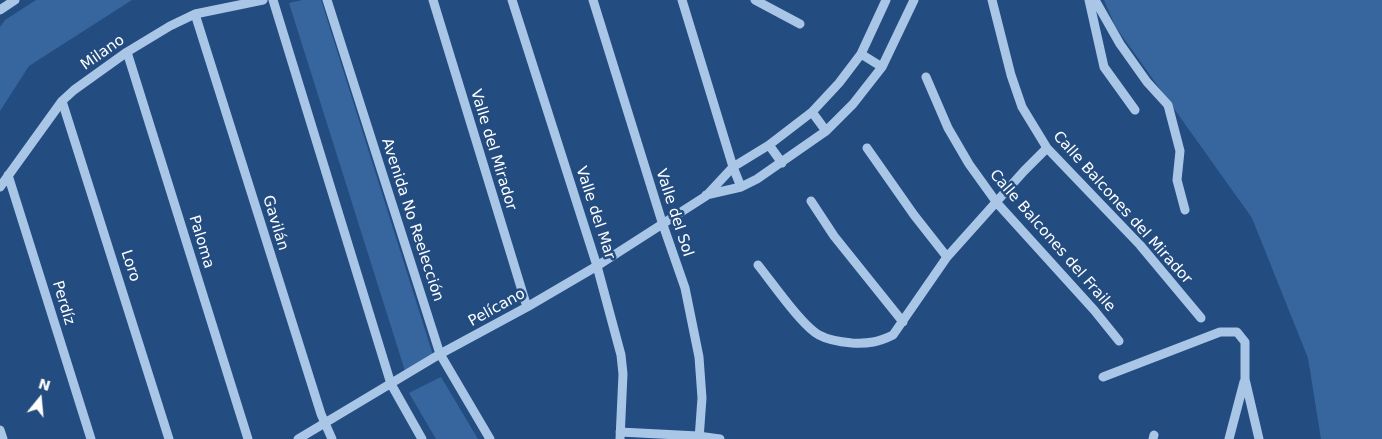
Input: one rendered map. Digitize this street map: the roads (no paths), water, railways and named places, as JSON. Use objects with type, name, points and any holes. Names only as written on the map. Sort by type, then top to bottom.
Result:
[{"type":"street","points":[[0,10],[15,0]]},
{"type":"street","name":"Milano","points":[[0,187],[62,102],[74,90],[127,52],[170,26],[195,14],[262,0]]},
{"type":"street","points":[[273,0],[390,384],[422,439]]},
{"type":"street","name":"Avenida No Reelección","points":[[327,0],[440,354],[490,439]]},
{"type":"street","name":"Valle del Mirador","points":[[433,0],[527,307]]},
{"type":"street","name":"Valle del Mar","points":[[512,0],[597,266],[621,355],[623,374],[620,436]]},
{"type":"street","name":"Valle del Sol","points":[[593,0],[662,222],[685,288],[699,357],[702,398],[698,437]]},
{"type":"street","points":[[682,0],[733,168],[741,187]]},
{"type":"street","points":[[755,0],[800,24]]},
{"type":"street","name":"Pelícano","points":[[298,439],[440,354],[527,307],[597,266],[662,222],[706,196],[733,168],[769,145],[812,112],[839,83],[861,54],[886,0]]},
{"type":"street","name":"Pelícano","points":[[706,196],[741,187],[757,179],[826,131],[853,104],[882,67],[914,0]]},
{"type":"street","name":"Calle Balcones del Mirador","points":[[992,0],[1011,76],[1022,107],[1047,148],[1140,245],[1200,318]]},
{"type":"street","points":[[1089,0],[1104,67],[1135,110]]},
{"type":"street","points":[[1096,0],[1120,44],[1168,105],[1180,151],[1177,180],[1185,210]]},
{"type":"street","name":"Gavilán","points":[[195,14],[324,423],[332,439]]},
{"type":"street","name":"Paloma","points":[[127,52],[248,439]]},
{"type":"street","points":[[861,54],[882,67]]},
{"type":"street","name":"Calle Balcones del Fraile","points":[[926,78],[948,128],[969,164],[997,203],[1094,310],[1119,341]]},
{"type":"street","name":"Loro","points":[[62,102],[169,439]]},
{"type":"street","points":[[812,112],[826,131]]},
{"type":"street","points":[[769,145],[782,163]]},
{"type":"street","points":[[867,148],[914,215],[947,257]]},
{"type":"street","points":[[758,265],[808,326],[818,335],[845,343],[866,344],[882,341],[893,335],[947,257],[1047,148]]},
{"type":"street","name":"Perdíz","points":[[8,175],[91,439]]},
{"type":"street","points":[[811,201],[834,236],[903,322]]},
{"type":"street","points":[[1103,377],[1220,332],[1237,332],[1245,342],[1245,379],[1229,439]]},
{"type":"street","points":[[1245,379],[1259,439]]},
{"type":"street","points":[[0,430],[3,439]]},
{"type":"street","points":[[620,436],[720,439]]}]
